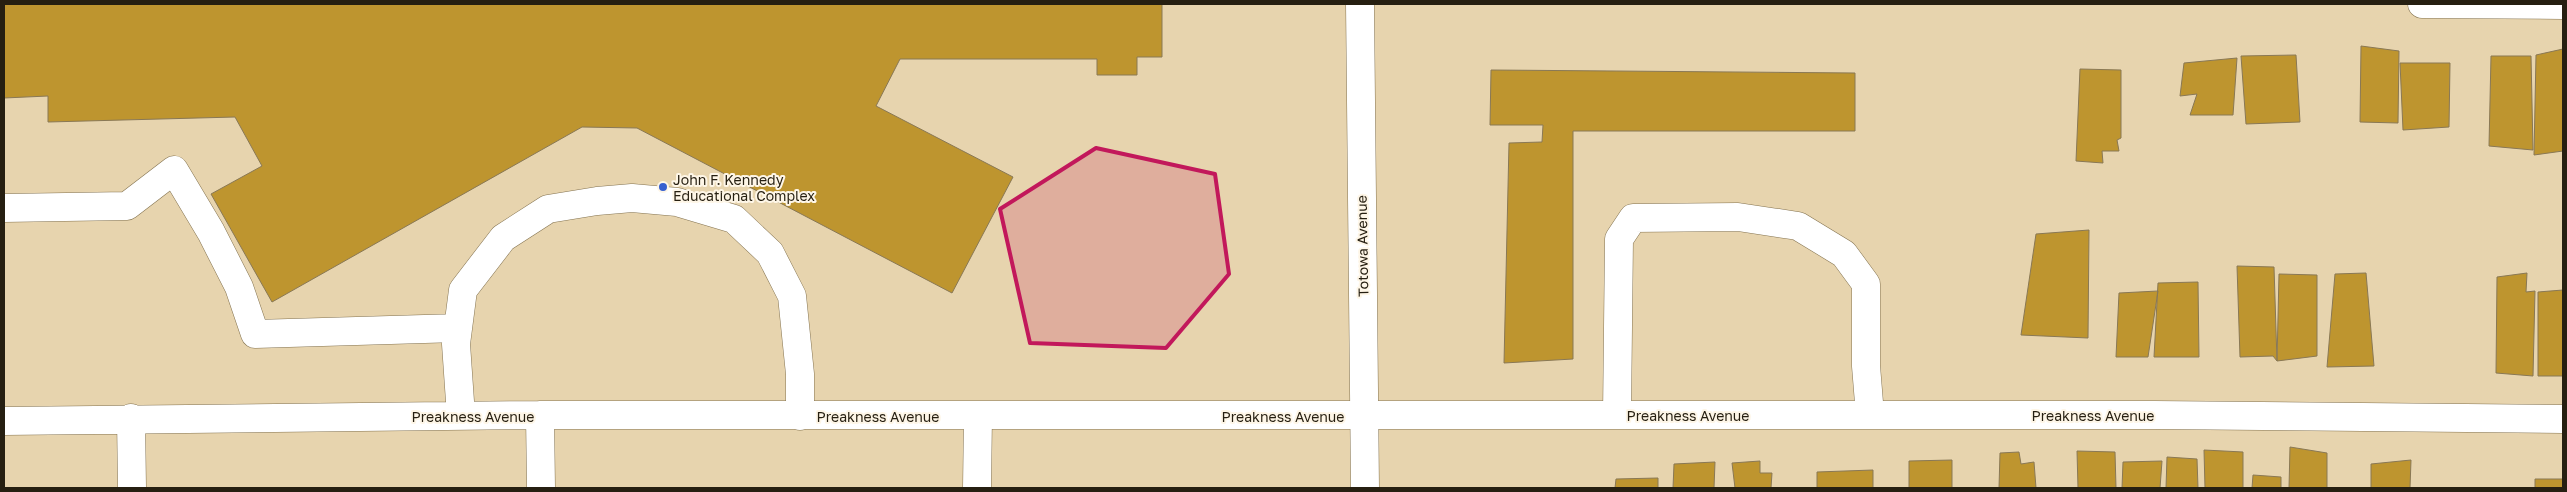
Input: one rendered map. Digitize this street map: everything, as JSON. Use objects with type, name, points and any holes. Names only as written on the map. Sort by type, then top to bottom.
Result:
[{"type":"street","name":"Totowa Avenue","points":[[1360,4],[1365,488]]},
{"type":"street","points":[[2422,4],[2563,5]]},
{"type":"street","points":[[4,208],[127,206],[174,170],[211,232],[239,286],[255,334],[458,328]]},
{"type":"street","points":[[461,416],[456,344],[463,290],[503,238],[548,209],[597,201],[632,198],[677,202],[734,219],[770,253],[792,296],[800,374],[800,416]]},
{"type":"street","points":[[1617,415],[1620,238],[1633,218],[1728,217],[1798,226],[1844,254],[1866,284],[1866,366],[1870,416]]},
{"type":"street","name":"Preakness Avenue","points":[[4,421],[131,418],[461,416],[1617,415],[2563,418]]},
{"type":"street","points":[[540,416],[541,488]]},
{"type":"street","points":[[977,488],[978,416]]},
{"type":"street","points":[[131,418],[132,488]]},
{"type":"highlighted area","points":[[1096,148],[1215,174],[1229,274],[1166,348],[1030,343],[1000,209]]},
{"type":"building","points":[[4,4],[1162,4],[1162,57],[1137,57],[1137,75],[1097,75],[1097,59],[900,59],[876,106],[1013,177],[952,293],[637,128],[582,127],[272,302],[211,194],[262,166],[235,117],[48,122],[48,96],[4,98]]},
{"type":"building","points":[[2361,46],[2399,51],[2398,123],[2360,122]]},
{"type":"building","points":[[2563,49],[2563,151],[2534,155],[2536,55]]},
{"type":"building","points":[[2296,55],[2300,122],[2246,124],[2241,56]]},
{"type":"building","points":[[2491,56],[2531,56],[2533,150],[2489,146]]},
{"type":"building","points":[[2237,58],[2233,115],[2190,115],[2197,94],[2180,96],[2184,63]]},
{"type":"building","points":[[2400,63],[2450,63],[2449,127],[2403,130]]},
{"type":"building","points":[[2080,69],[2121,70],[2121,138],[2117,140],[2119,151],[2102,151],[2103,163],[2076,161]]},
{"type":"building","points":[[1491,70],[1855,73],[1855,131],[1573,131],[1573,359],[1504,363],[1509,143],[1542,142],[1543,125],[1490,125]]},
{"type":"building","points":[[2089,230],[2088,338],[2021,335],[2036,234]]},
{"type":"building","points":[[2237,266],[2274,267],[2277,361],[2273,356],[2240,357]]},
{"type":"building","points":[[2366,273],[2374,366],[2327,367],[2335,274]]},
{"type":"building","points":[[2527,273],[2526,292],[2535,291],[2533,376],[2496,373],[2497,277]]},
{"type":"building","points":[[2279,274],[2317,275],[2317,356],[2277,361]]},
{"type":"building","points":[[2198,282],[2199,357],[2154,357],[2158,283]]},
{"type":"building","points":[[2563,290],[2563,376],[2538,376],[2538,292]]},
{"type":"building","points":[[2158,291],[2148,357],[2116,357],[2119,293]]},
{"type":"building","points":[[2290,447],[2327,453],[2327,488],[2289,488]]},
{"type":"building","points":[[2204,450],[2243,452],[2243,488],[2205,488]]},
{"type":"building","points":[[2077,451],[2115,452],[2116,488],[2078,488]]},
{"type":"building","points":[[2019,452],[2021,464],[2034,462],[2036,488],[1999,488],[2000,453]]},
{"type":"building","points":[[2167,457],[2197,459],[2198,488],[2166,488]]},
{"type":"building","points":[[1952,460],[1952,488],[1909,488],[1909,461]]},
{"type":"building","points":[[2411,460],[2410,488],[2371,488],[2371,464]]},
{"type":"building","points":[[1760,461],[1760,473],[1772,473],[1771,488],[1735,488],[1732,463]]},
{"type":"building","points":[[2162,461],[2160,488],[2122,488],[2123,462]]},
{"type":"building","points":[[1715,462],[1714,488],[1673,488],[1674,464]]},
{"type":"building","points":[[1873,470],[1873,488],[1817,488],[1817,472]]},
{"type":"building","points":[[2253,475],[2281,477],[2281,488],[2252,488]]},
{"type":"building","points":[[1658,478],[1658,488],[1615,488],[1616,479]]},
{"type":"building","points":[[2535,479],[2563,479],[2563,488],[2535,488]]},
{"type":"place","name":"John F. Kennedy Educational Complex","points":[[663,187]]}]
